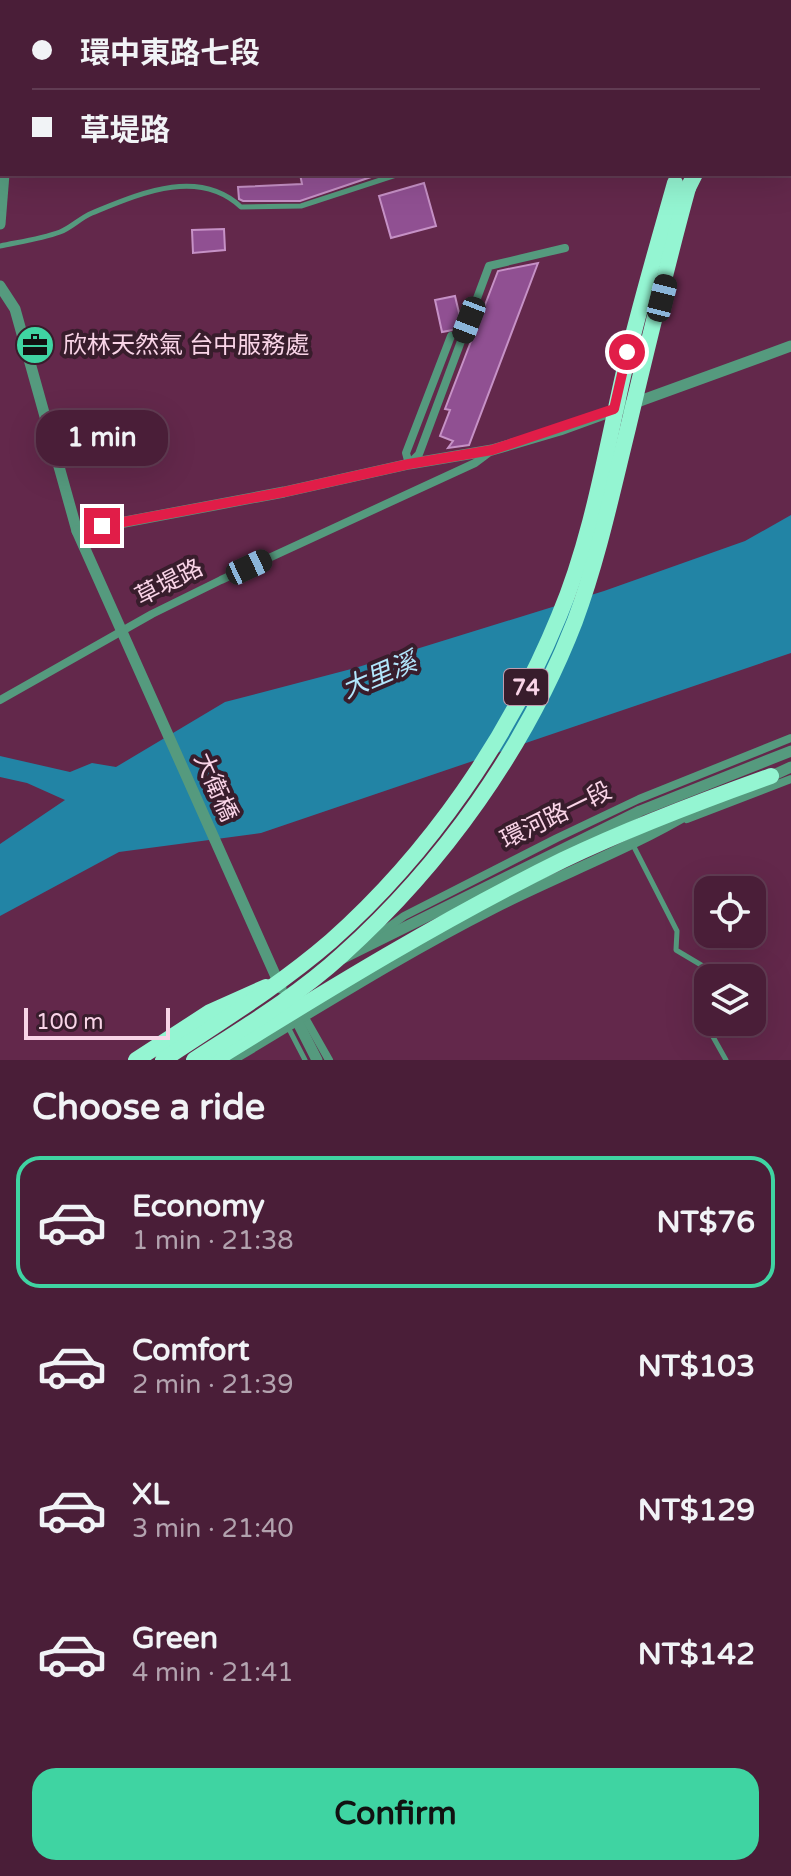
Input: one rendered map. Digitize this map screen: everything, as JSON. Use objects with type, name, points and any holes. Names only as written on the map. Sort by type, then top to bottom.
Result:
[{"type":"highway","name":"74","points":[[163,1060],[266,992],[331,940],[406,866],[463,795],[525,689],[560,615],[589,528],[628,357],[685,177]]},
{"type":"highway","name":"74","points":[[194,1060],[279,1006],[340,957],[388,912],[476,805],[543,697],[575,619],[604,530],[685,177]]},
{"type":"highway","points":[[214,1060],[353,975],[565,859],[694,804],[771,776]]},
{"type":"highway","points":[[136,1060],[210,1012],[257,990],[291,980]]},
{"type":"street","points":[[0,224],[4,176]]},
{"type":"street","points":[[637,400],[692,189],[685,177]]},
{"type":"street","points":[[614,409],[685,177]]},
{"type":"street","points":[[451,336],[406,453],[409,464],[419,454],[489,266],[565,248]]},
{"type":"street","name":"大衛橋","points":[[0,286],[15,309],[77,531],[289,1005],[317,1060]]},
{"type":"street","name":"草堤路","points":[[77,531],[492,450],[791,346]]},
{"type":"street","name":"草堤路","points":[[0,700],[152,614],[475,463],[492,450]]},
{"type":"street","name":"環河路一段","points":[[353,955],[404,916],[557,838],[639,799],[791,738]]},
{"type":"street","name":"環河路一段","points":[[291,980],[353,955],[640,811],[791,751]]},
{"type":"street","points":[[663,828],[791,767]]},
{"type":"street","points":[[231,1060],[362,979],[480,915],[663,828],[791,779]]},
{"type":"street","points":[[150,1060],[214,1018],[291,980]]},
{"type":"street","points":[[176,1060],[291,980]]},
{"type":"street","points":[[304,1016],[329,1060]]},
{"type":"lane","points":[[0,246],[61,232],[90,214],[178,185],[225,192],[241,207],[301,206],[393,176]]},
{"type":"lane","points":[[631,842],[677,931],[676,950],[700,964]]},
{"type":"lane","points":[[287,1026],[305,1060]]},
{"type":"lane","points":[[713,1036],[726,1060]]},
{"type":"water","name":"大里溪","points":[[791,515],[791,653],[261,833],[119,852],[0,916],[0,844],[65,800],[27,783],[0,777],[0,756],[70,772],[92,763],[116,767],[225,702],[355,668],[604,591],[745,541]]},
{"type":"building","points":[[300,176],[371,177],[300,201],[239,199],[238,187],[302,184]]},
{"type":"building","points":[[424,183],[436,226],[391,238],[379,196]]},
{"type":"building","points":[[224,229],[225,250],[193,253],[192,230]]},
{"type":"building","points":[[538,263],[469,445],[448,448],[453,441],[440,436],[450,410],[445,409],[498,271]]},
{"type":"building","points":[[455,296],[461,321],[458,329],[442,332],[435,300]]},
{"type":"place","name":"欣林天然氣 台中服務處","points":[[35,345]]},
{"type":"route","points":[[102,526],[492,450],[560,430],[614,409],[627,352]]}]
